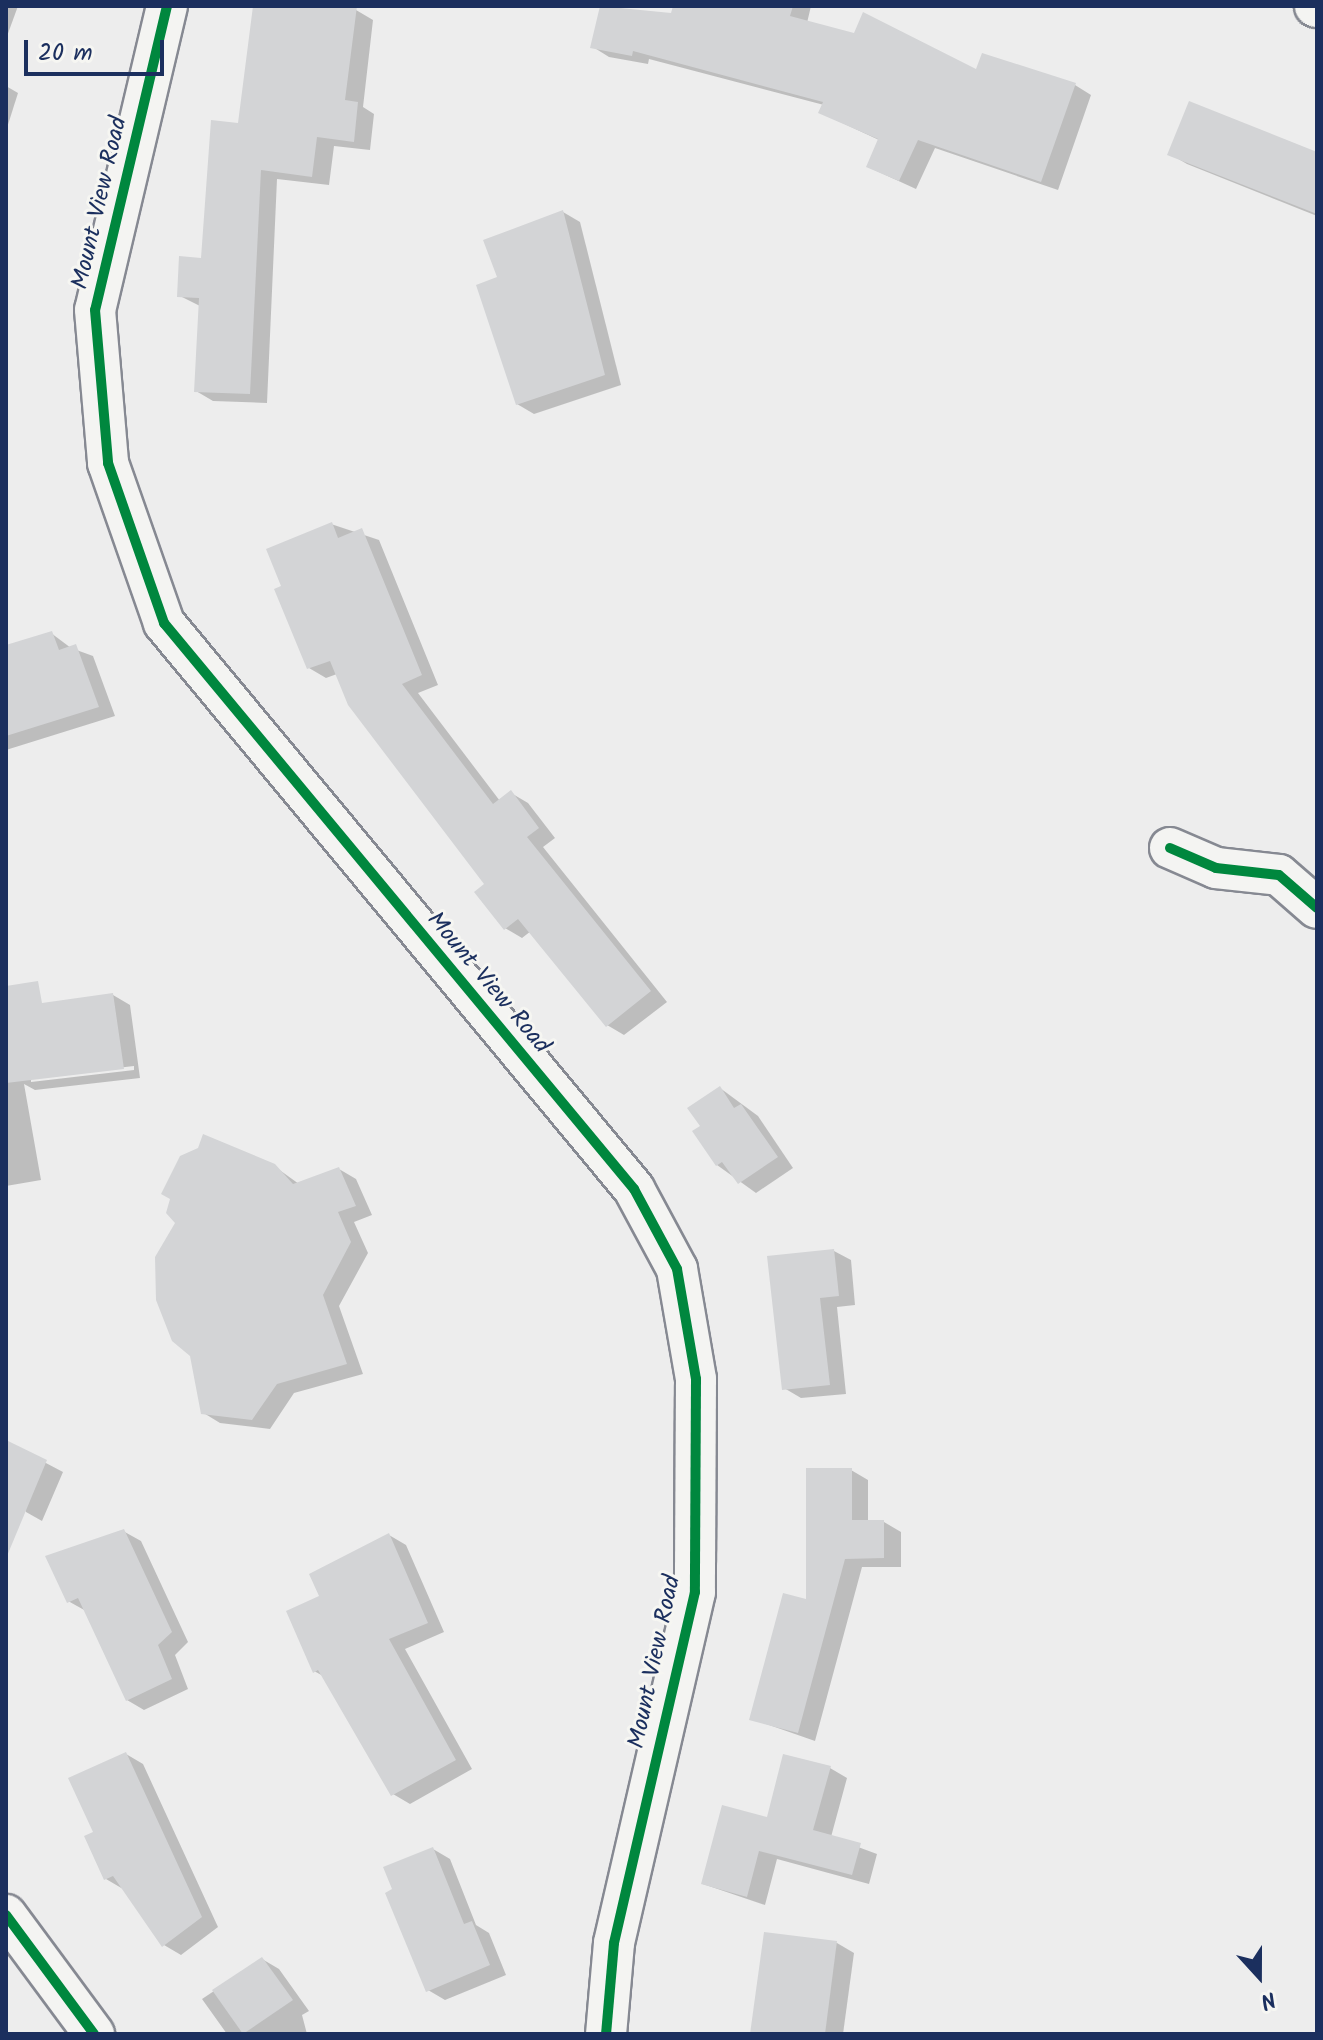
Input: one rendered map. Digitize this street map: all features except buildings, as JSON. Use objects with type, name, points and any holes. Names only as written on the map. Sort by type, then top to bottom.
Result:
[{"type":"street","name":"Mount View Road","points":[[167,6],[95,310],[108,463],[164,623],[634,1189],[677,1269],[696,1379],[695,1592],[614,1943],[606,2034]]},
{"type":"street","points":[[1170,848],[1216,868],[1279,875],[1317,908]]},
{"type":"street","points":[[6,1915],[94,2034]]},
{"type":"cycle path","points":[[167,6],[95,310],[108,463],[164,623],[634,1189],[677,1269],[696,1379],[695,1592],[614,1943],[606,2034]]},
{"type":"cycle path","points":[[1170,848],[1216,868],[1279,875],[1317,908]]},
{"type":"cycle path","points":[[6,1915],[94,2034]]}]
